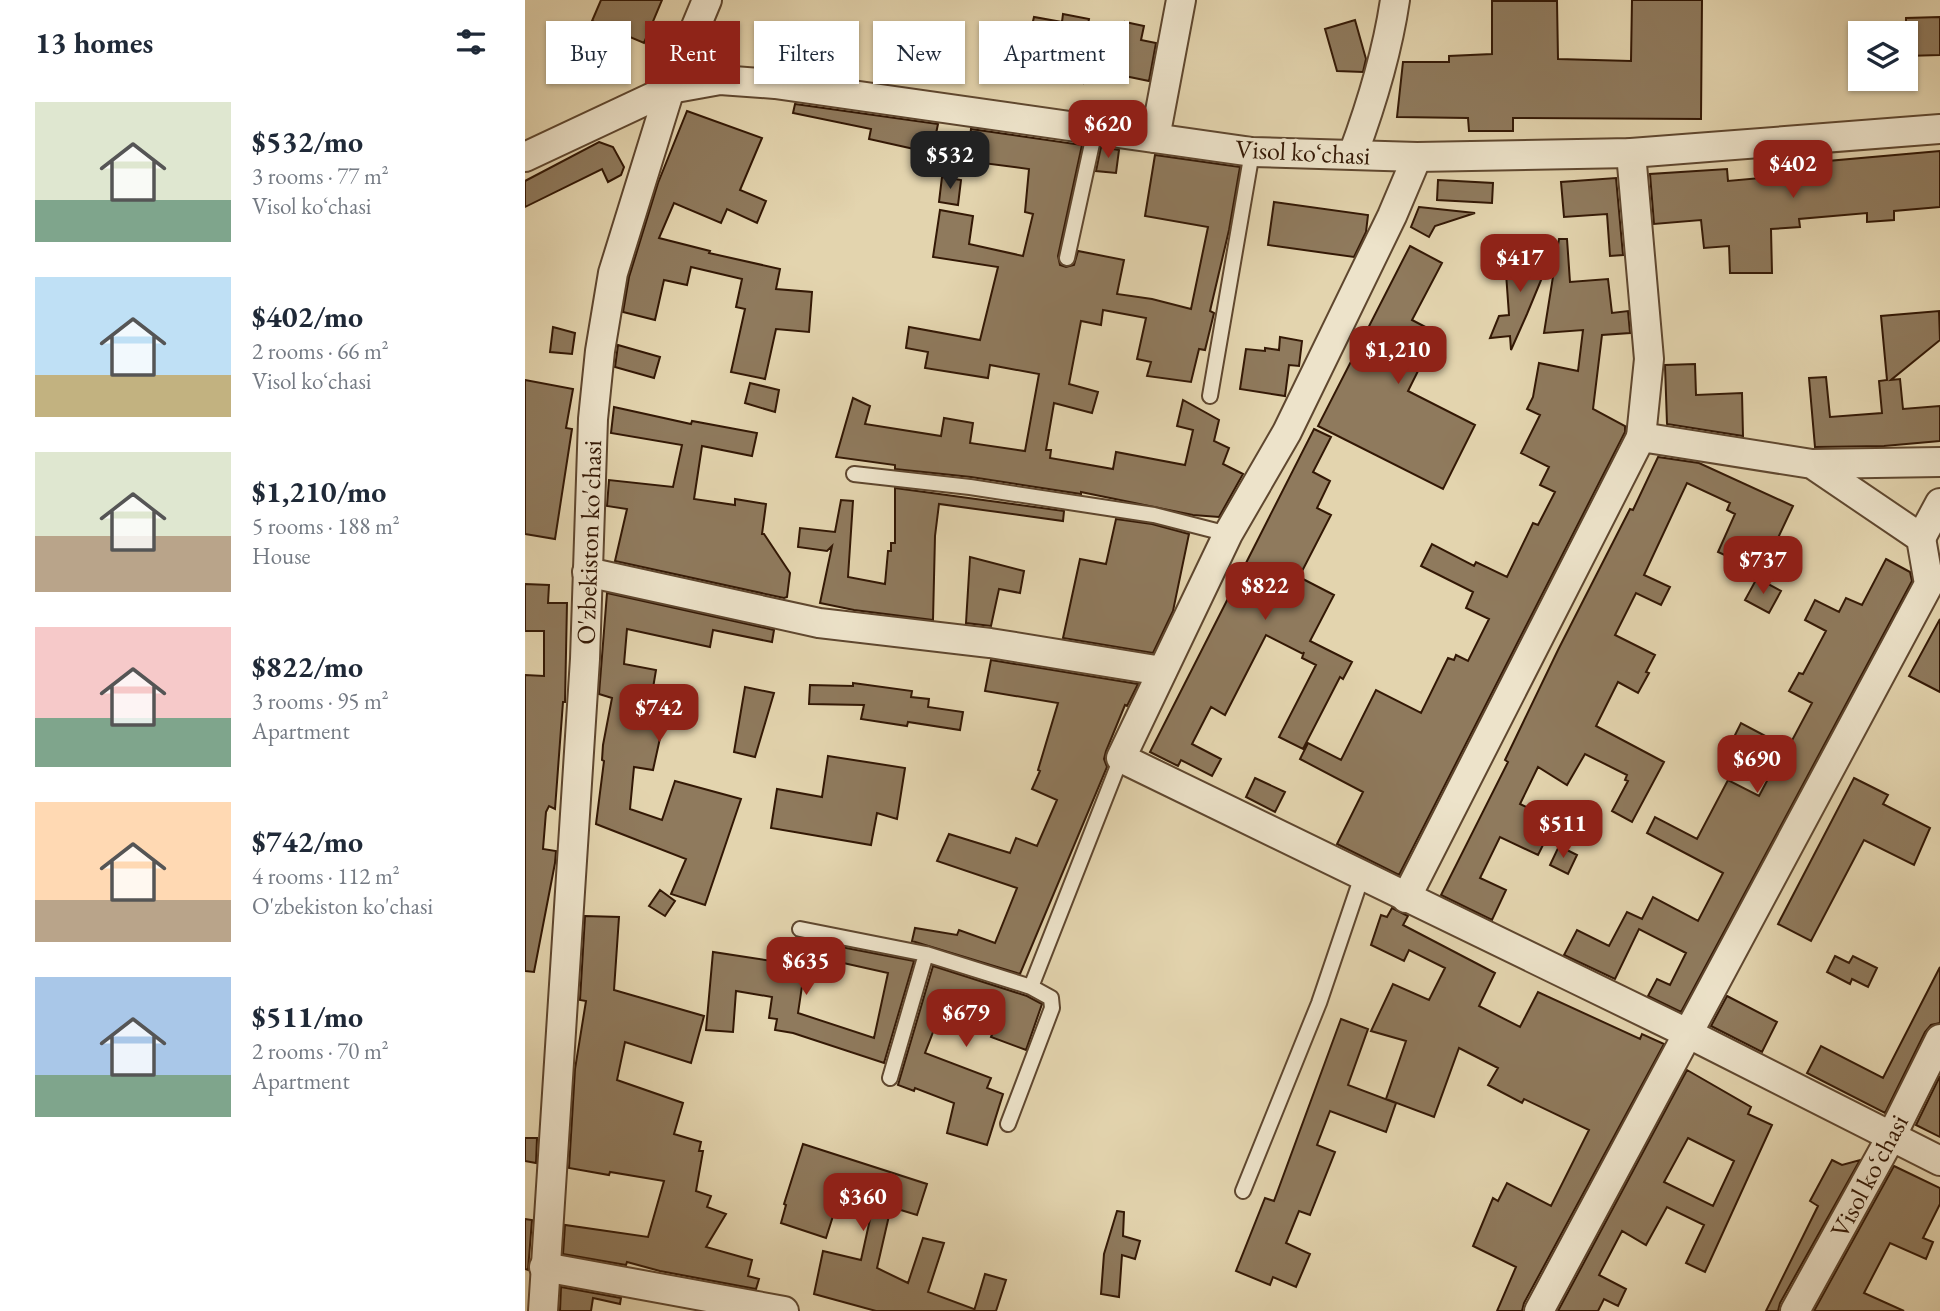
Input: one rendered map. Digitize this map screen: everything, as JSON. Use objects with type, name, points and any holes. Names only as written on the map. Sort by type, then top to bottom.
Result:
[{"type":"street","name":"O'zbekiston ko'chasi","points":[[543,1311],[583,685],[593,419],[600,351],[613,273],[670,89],[707,0]]},
{"type":"street","points":[[1155,138],[1181,0]]},
{"type":"street","points":[[1353,154],[1380,79],[1389,43],[1395,0]]},
{"type":"street","name":"Visol koʻchasi","points":[[525,157],[670,89],[720,80],[775,85],[1252,152],[1417,157],[1631,153],[1940,128]]},
{"type":"street","points":[[1406,898],[1641,437],[1649,359],[1631,153]]},
{"type":"street","points":[[1417,157],[1392,216],[1287,432],[1228,534],[1121,758],[1689,1034],[1940,1161]]},
{"type":"street","points":[[1641,437],[1812,464],[1940,463]]},
{"type":"street","points":[[1812,464],[1921,538]]},
{"type":"street","points":[[1539,1311],[1929,584],[1921,538],[1940,503]]},
{"type":"street","points":[[587,572],[819,624],[990,643],[1163,671]]},
{"type":"street","name":"Visol koʻchasi","points":[[1795,1311],[1891,1137],[1940,1039]]},
{"type":"street","points":[[544,1267],[784,1311]]},
{"type":"lane","points":[[1067,258],[1095,130]]},
{"type":"lane","points":[[1210,396],[1252,152]]},
{"type":"lane","points":[[855,474],[970,487],[1154,515],[1228,534]]},
{"type":"lane","points":[[1031,987],[1121,758]]},
{"type":"lane","points":[[1243,1191],[1319,1003],[1362,876]]},
{"type":"lane","points":[[800,929],[926,954],[1031,987],[1051,999],[1052,1008],[1008,1124]]},
{"type":"lane","points":[[890,1078],[926,954]]},
{"type":"building","points":[[601,0],[662,0],[653,21],[645,21],[644,43],[631,38],[631,21],[592,21]]},
{"type":"building","points":[[1632,0],[1702,0],[1701,119],[1513,118],[1513,131],[1469,131],[1468,118],[1397,117],[1403,62],[1449,62],[1449,56],[1492,54],[1492,1],[1557,1],[1558,59],[1631,61]]},
{"type":"building","points":[[1063,14],[1089,19],[1089,21],[1062,21]]},
{"type":"building","points":[[1034,17],[1056,21],[1033,21]]},
{"type":"building","points":[[1940,17],[1940,55],[1918,56],[1918,21],[1906,21],[1906,18]]},
{"type":"building","points":[[1355,20],[1366,59],[1363,72],[1337,71],[1325,29]]},
{"type":"building","points":[[1129,23],[1144,26],[1141,40],[1156,43],[1149,81],[1129,77]]},
{"type":"building","points":[[795,104],[938,124],[932,153],[869,139],[871,129],[793,113]]},
{"type":"building","points":[[687,111],[762,138],[740,190],[766,201],[757,223],[727,209],[721,223],[674,203],[659,238],[710,251],[709,253],[780,269],[776,289],[812,292],[809,332],[776,329],[765,379],[731,372],[745,309],[736,307],[742,279],[691,267],[687,285],[664,280],[655,320],[623,312],[629,277],[658,183]]},
{"type":"building","points":[[971,129],[1082,145],[1058,256],[1060,265],[1074,265],[1078,251],[1124,260],[1117,294],[1191,309],[1208,227],[1145,216],[1155,155],[1240,167],[1210,311],[1214,313],[1205,350],[1199,349],[1191,382],[1147,376],[1151,362],[1137,359],[1146,318],[1103,310],[1101,325],[1081,321],[1069,384],[1098,392],[1092,413],[1054,403],[1046,450],[1051,450],[1050,458],[1113,469],[1116,452],[1185,465],[1193,430],[1177,426],[1183,400],[1219,420],[1214,441],[1229,448],[1223,464],[1243,474],[1219,517],[1193,515],[1081,492],[895,469],[895,465],[836,457],[853,398],[870,406],[865,424],[941,436],[944,418],[973,423],[970,443],[1025,451],[1039,374],[990,365],[988,378],[925,368],[928,352],[906,348],[909,327],[980,340],[998,267],[933,257],[940,210],[973,216],[969,244],[1023,256],[1033,214],[1025,212],[1029,169],[967,161]]},
{"type":"building","points":[[599,142],[613,147],[624,167],[621,175],[608,182],[602,169],[525,207],[525,181]]},
{"type":"building","points":[[1101,147],[1119,150],[1116,173],[1096,171]]},
{"type":"building","points":[[1940,151],[1940,207],[1894,211],[1894,220],[1867,222],[1867,213],[1799,219],[1800,227],[1771,229],[1772,273],[1730,273],[1729,246],[1704,248],[1701,220],[1654,224],[1650,174],[1727,169],[1728,181],[1795,175],[1794,164]]},
{"type":"building","points":[[942,177],[961,180],[958,205],[939,202]]},
{"type":"building","points":[[1616,178],[1623,255],[1610,256],[1607,214],[1564,217],[1561,182]]},
{"type":"building","points":[[1438,180],[1493,183],[1492,203],[1437,200]]},
{"type":"building","points":[[1274,202],[1368,215],[1366,232],[1354,257],[1268,245]]},
{"type":"building","points":[[1419,207],[1475,213],[1435,226],[1429,237],[1411,227]]},
{"type":"building","points":[[1559,239],[1567,239],[1570,282],[1608,279],[1612,313],[1628,311],[1630,333],[1602,335],[1593,409],[1625,426],[1625,432],[1399,875],[1337,844],[1363,792],[1300,759],[1308,743],[1341,760],[1376,690],[1421,713],[1448,658],[1454,660],[1456,655],[1468,661],[1489,619],[1466,608],[1473,592],[1421,566],[1432,544],[1474,566],[1476,562],[1507,577],[1533,523],[1538,525],[1555,492],[1540,485],[1549,467],[1521,453],[1540,415],[1527,409],[1533,397],[1539,363],[1578,371],[1583,330],[1544,333]]},
{"type":"building","points":[[1410,246],[1442,263],[1412,320],[1437,333],[1408,391],[1475,425],[1443,489],[1318,426]]},
{"type":"building","points":[[1551,256],[1511,350],[1510,336],[1490,338],[1499,316],[1509,315],[1505,259]]},
{"type":"building","points":[[1939,311],[1940,340],[1891,380],[1900,379],[1903,409],[1940,406],[1940,441],[1884,446],[1815,447],[1809,378],[1826,377],[1830,417],[1882,413],[1879,381],[1887,380],[1881,316]]},
{"type":"building","points":[[553,327],[575,333],[572,354],[550,352]]},
{"type":"building","points":[[1280,337],[1302,341],[1299,366],[1289,365],[1285,396],[1240,389],[1246,349],[1279,350]]},
{"type":"building","points":[[618,345],[660,357],[654,378],[615,367]]},
{"type":"building","points":[[1695,364],[1696,395],[1742,393],[1743,436],[1667,424],[1665,365]]},
{"type":"building","points":[[525,380],[573,389],[566,428],[572,429],[555,539],[525,534]]},
{"type":"building","points":[[750,383],[779,390],[775,412],[745,403]]},
{"type":"building","points":[[614,407],[691,424],[692,421],[757,433],[752,456],[702,446],[694,499],[735,505],[735,499],[766,504],[762,534],[790,573],[787,597],[615,561],[627,509],[607,506],[609,480],[673,487],[682,445],[611,433]]},
{"type":"building","points":[[1314,429],[1331,437],[1313,472],[1330,481],[1317,508],[1331,515],[1299,577],[1334,595],[1310,641],[1352,662],[1343,679],[1340,677],[1303,749],[1279,737],[1316,665],[1302,658],[1304,652],[1303,654],[1266,635],[1225,715],[1211,707],[1192,744],[1221,759],[1212,776],[1181,760],[1178,766],[1150,752]]},
{"type":"building","points":[[1658,457],[1699,463],[1793,506],[1762,572],[1718,552],[1735,514],[1727,510],[1730,503],[1687,483],[1644,575],[1670,587],[1661,605],[1636,593],[1615,635],[1655,655],[1646,672],[1649,673],[1638,693],[1618,682],[1596,726],[1664,762],[1632,822],[1612,811],[1628,781],[1625,780],[1627,775],[1585,754],[1567,785],[1538,767],[1520,804],[1555,821],[1538,855],[1500,837],[1480,878],[1506,890],[1492,920],[1441,895],[1508,762],[1505,760],[1558,650],[1630,509],[1633,510]]},
{"type":"building","points":[[895,488],[1064,511],[1063,521],[939,504],[935,536],[933,620],[820,603],[832,546],[827,551],[798,547],[800,528],[835,532],[841,500],[853,501],[848,577],[885,584],[888,551],[891,551],[891,543],[895,543]]},
{"type":"building","points":[[1116,519],[1152,524],[1189,534],[1173,611],[1153,653],[1063,638],[1080,559],[1106,564]]},
{"type":"building","points":[[970,557],[1024,571],[1020,593],[999,589],[991,626],[966,623]]},
{"type":"building","points":[[1886,559],[1910,572],[1912,581],[1681,1012],[1648,996],[1657,979],[1670,985],[1686,953],[1639,929],[1615,979],[1564,955],[1577,930],[1609,946],[1627,912],[1642,919],[1653,897],[1698,921],[1723,873],[1647,833],[1655,817],[1697,839],[1728,780],[1759,796],[1776,764],[1732,741],[1741,723],[1788,748],[1812,703],[1789,691],[1799,673],[1803,674],[1826,631],[1805,620],[1815,600],[1839,612],[1846,598],[1862,605]]},
{"type":"building","points":[[1757,578],[1781,591],[1769,613],[1745,600]]},
{"type":"building","points":[[525,584],[549,585],[548,603],[567,603],[565,702],[555,809],[549,806],[546,812],[543,849],[556,851],[555,863],[534,972],[525,971],[525,675],[544,676],[544,631],[525,631]]},
{"type":"building","points":[[607,593],[774,630],[772,642],[713,630],[710,647],[627,629],[624,664],[656,670],[653,688],[675,693],[666,711],[653,770],[634,767],[630,809],[662,820],[675,781],[741,799],[705,905],[671,894],[686,859],[596,824],[604,761],[603,745],[612,698],[599,694]]},
{"type":"building","points":[[1940,619],[1940,692],[1909,676]]},
{"type":"building","points":[[991,660],[1138,684],[1127,706],[1125,705],[1106,751],[1104,759],[1107,767],[1020,974],[912,941],[915,928],[957,935],[959,930],[995,943],[1017,888],[937,861],[949,834],[1010,853],[1016,838],[1037,846],[1057,800],[1032,789],[1040,771],[1038,770],[1058,703],[985,691]]},
{"type":"building","points":[[853,683],[912,691],[911,697],[929,699],[928,707],[963,712],[960,730],[908,722],[907,726],[861,719],[864,705],[809,704],[810,685],[853,686]]},
{"type":"building","points":[[745,687],[774,693],[755,757],[734,752]]},
{"type":"building","points":[[828,756],[905,768],[897,819],[877,813],[871,845],[771,828],[777,789],[822,797]]},
{"type":"building","points":[[1255,778],[1285,792],[1275,812],[1246,797]]},
{"type":"building","points":[[1854,778],[1888,795],[1883,804],[1930,828],[1914,865],[1864,840],[1811,941],[1778,924]]},
{"type":"building","points":[[1559,846],[1577,855],[1568,874],[1550,865]]},
{"type":"building","points":[[660,890],[675,901],[665,916],[649,906]]},
{"type":"building","points":[[1392,908],[1408,916],[1403,925],[1495,973],[1479,1006],[1520,1027],[1538,992],[1640,1039],[1642,1034],[1664,1044],[1522,1311],[1497,1311],[1516,1267],[1473,1246],[1493,1198],[1498,1201],[1507,1183],[1551,1206],[1589,1130],[1524,1099],[1522,1103],[1488,1085],[1498,1068],[1459,1048],[1434,1117],[1386,1099],[1406,1041],[1371,1031],[1393,984],[1429,1000],[1445,968],[1409,950],[1404,961],[1371,945],[1381,915],[1387,917]]},
{"type":"building","points":[[585,916],[619,917],[614,990],[704,1016],[691,1063],[625,1042],[617,1080],[683,1103],[674,1134],[701,1142],[699,1151],[703,1151],[696,1191],[711,1196],[707,1207],[726,1214],[706,1247],[752,1260],[748,1276],[759,1279],[756,1289],[627,1262],[626,1265],[563,1254],[565,1225],[648,1237],[664,1181],[569,1168],[575,1069],[586,1001],[580,1000]]},
{"type":"building","points":[[815,942],[914,961],[884,1063],[793,1033],[775,1030],[777,1019],[769,1018],[772,997],[736,991],[733,1032],[706,1030],[713,952],[805,966],[798,1013],[874,1038],[888,973],[812,956]]},
{"type":"building","points":[[1835,956],[1849,963],[1853,956],[1877,968],[1868,987],[1852,979],[1850,984],[1827,972]]},
{"type":"building","points":[[933,966],[1027,996],[1042,1004],[1026,1050],[991,1037],[998,1020],[945,1001],[925,1053],[991,1078],[987,1088],[1003,1094],[987,1145],[947,1133],[954,1103],[915,1088],[914,1091],[898,1085]]},
{"type":"building","points":[[1940,967],[1940,1023],[1931,1025],[1925,1032],[1885,1113],[1807,1073],[1821,1046],[1883,1078]]},
{"type":"building","points":[[1727,996],[1777,1022],[1762,1052],[1711,1026]]},
{"type":"building","points":[[1341,1019],[1368,1029],[1348,1085],[1396,1103],[1386,1132],[1330,1111],[1317,1145],[1335,1152],[1310,1215],[1299,1211],[1286,1243],[1310,1254],[1296,1287],[1273,1277],[1270,1285],[1236,1271],[1265,1198],[1274,1201]]},
{"type":"building","points":[[1687,1070],[1751,1107],[1748,1114],[1772,1125],[1705,1272],[1686,1263],[1704,1225],[1667,1207],[1646,1245],[1622,1231],[1599,1275],[1626,1289],[1618,1306],[1604,1299],[1598,1311],[1558,1311]],"holes":[[[1688,1138],[1734,1161],[1713,1206],[1664,1182]]]},
{"type":"building","points":[[1940,1076],[1940,1137],[1916,1125]]},
{"type":"building","points":[[525,1138],[537,1138],[536,1163],[525,1161]]},
{"type":"building","points":[[803,1144],[927,1184],[917,1215],[891,1207],[877,1268],[908,1283],[923,1238],[944,1243],[928,1292],[974,1309],[973,1311],[876,1311],[814,1294],[823,1251],[861,1260],[874,1201],[841,1191],[826,1238],[781,1223],[786,1205],[784,1204]]},
{"type":"building","points":[[1832,1160],[1842,1165],[1860,1160],[1778,1311],[1766,1311],[1818,1206],[1810,1201]]},
{"type":"building","points":[[1894,1166],[1940,1188],[1940,1204],[1923,1238],[1933,1242],[1926,1259],[1890,1243],[1864,1293],[1904,1311],[1814,1311]]},
{"type":"building","points":[[1117,1211],[1124,1212],[1123,1236],[1140,1241],[1135,1259],[1122,1255],[1119,1297],[1101,1294],[1104,1254]]},
{"type":"building","points":[[525,1219],[532,1220],[528,1270],[525,1269]]},
{"type":"building","points":[[985,1274],[1006,1280],[996,1311],[974,1311]]},
{"type":"building","points":[[561,1287],[621,1298],[620,1304],[593,1298],[591,1311],[560,1311]]}]
